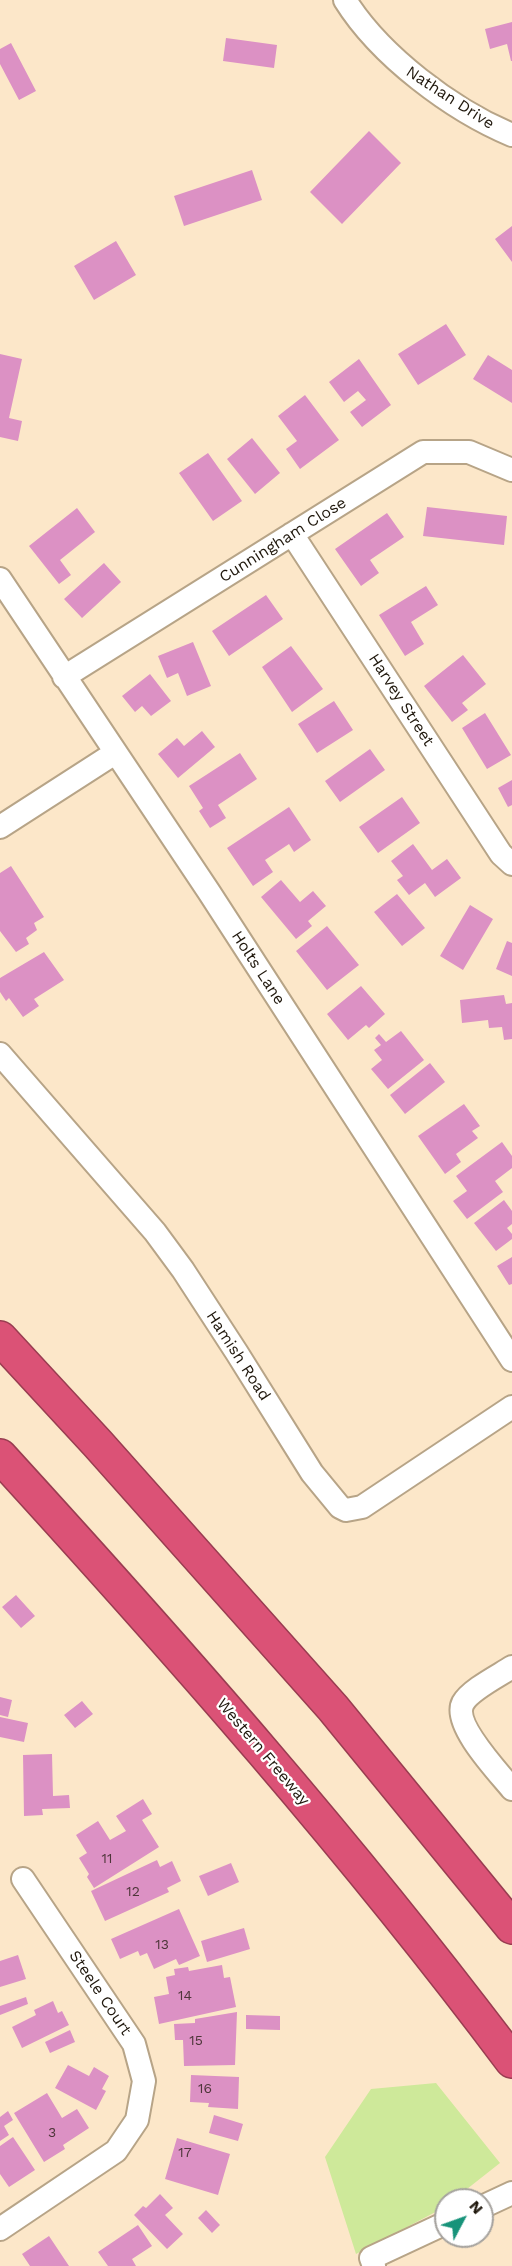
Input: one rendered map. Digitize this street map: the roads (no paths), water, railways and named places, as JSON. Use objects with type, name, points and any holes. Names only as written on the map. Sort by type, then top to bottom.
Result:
[{"type":"highway","points":[[0,1338],[98,1444],[333,1708],[512,1927]]},
{"type":"highway","name":"Western Freeway","points":[[0,1456],[245,1730],[345,1849],[512,2061]]},
{"type":"highway","points":[[485,2025],[512,2069]]},
{"type":"street","name":"Nathan Drive","points":[[345,0],[400,66],[482,122],[512,135]]},
{"type":"street","name":"Cunningham Close","points":[[64,677],[423,452],[469,452],[512,470]]},
{"type":"street","name":"Harvey Street","points":[[292,534],[501,854],[512,864]]},
{"type":"street","name":"Holts Lane","points":[[0,579],[209,892],[509,1350]]},
{"type":"street","points":[[0,827],[115,753]]},
{"type":"street","name":"Hamish Road","points":[[0,1054],[154,1232],[225,1335],[312,1473],[340,1507],[353,1510],[362,1507],[512,1407]]},
{"type":"street","points":[[512,1666],[471,1695],[463,1703],[461,1715],[466,1729],[512,1789]]},
{"type":"street","name":"Steele Court","points":[[0,2229],[116,2151],[136,2120],[144,2081],[134,2044],[23,1879]]},
{"type":"street","points":[[494,2201],[512,2193]]},
{"type":"street","points":[[374,2266],[371,2258],[434,2229]]}]
